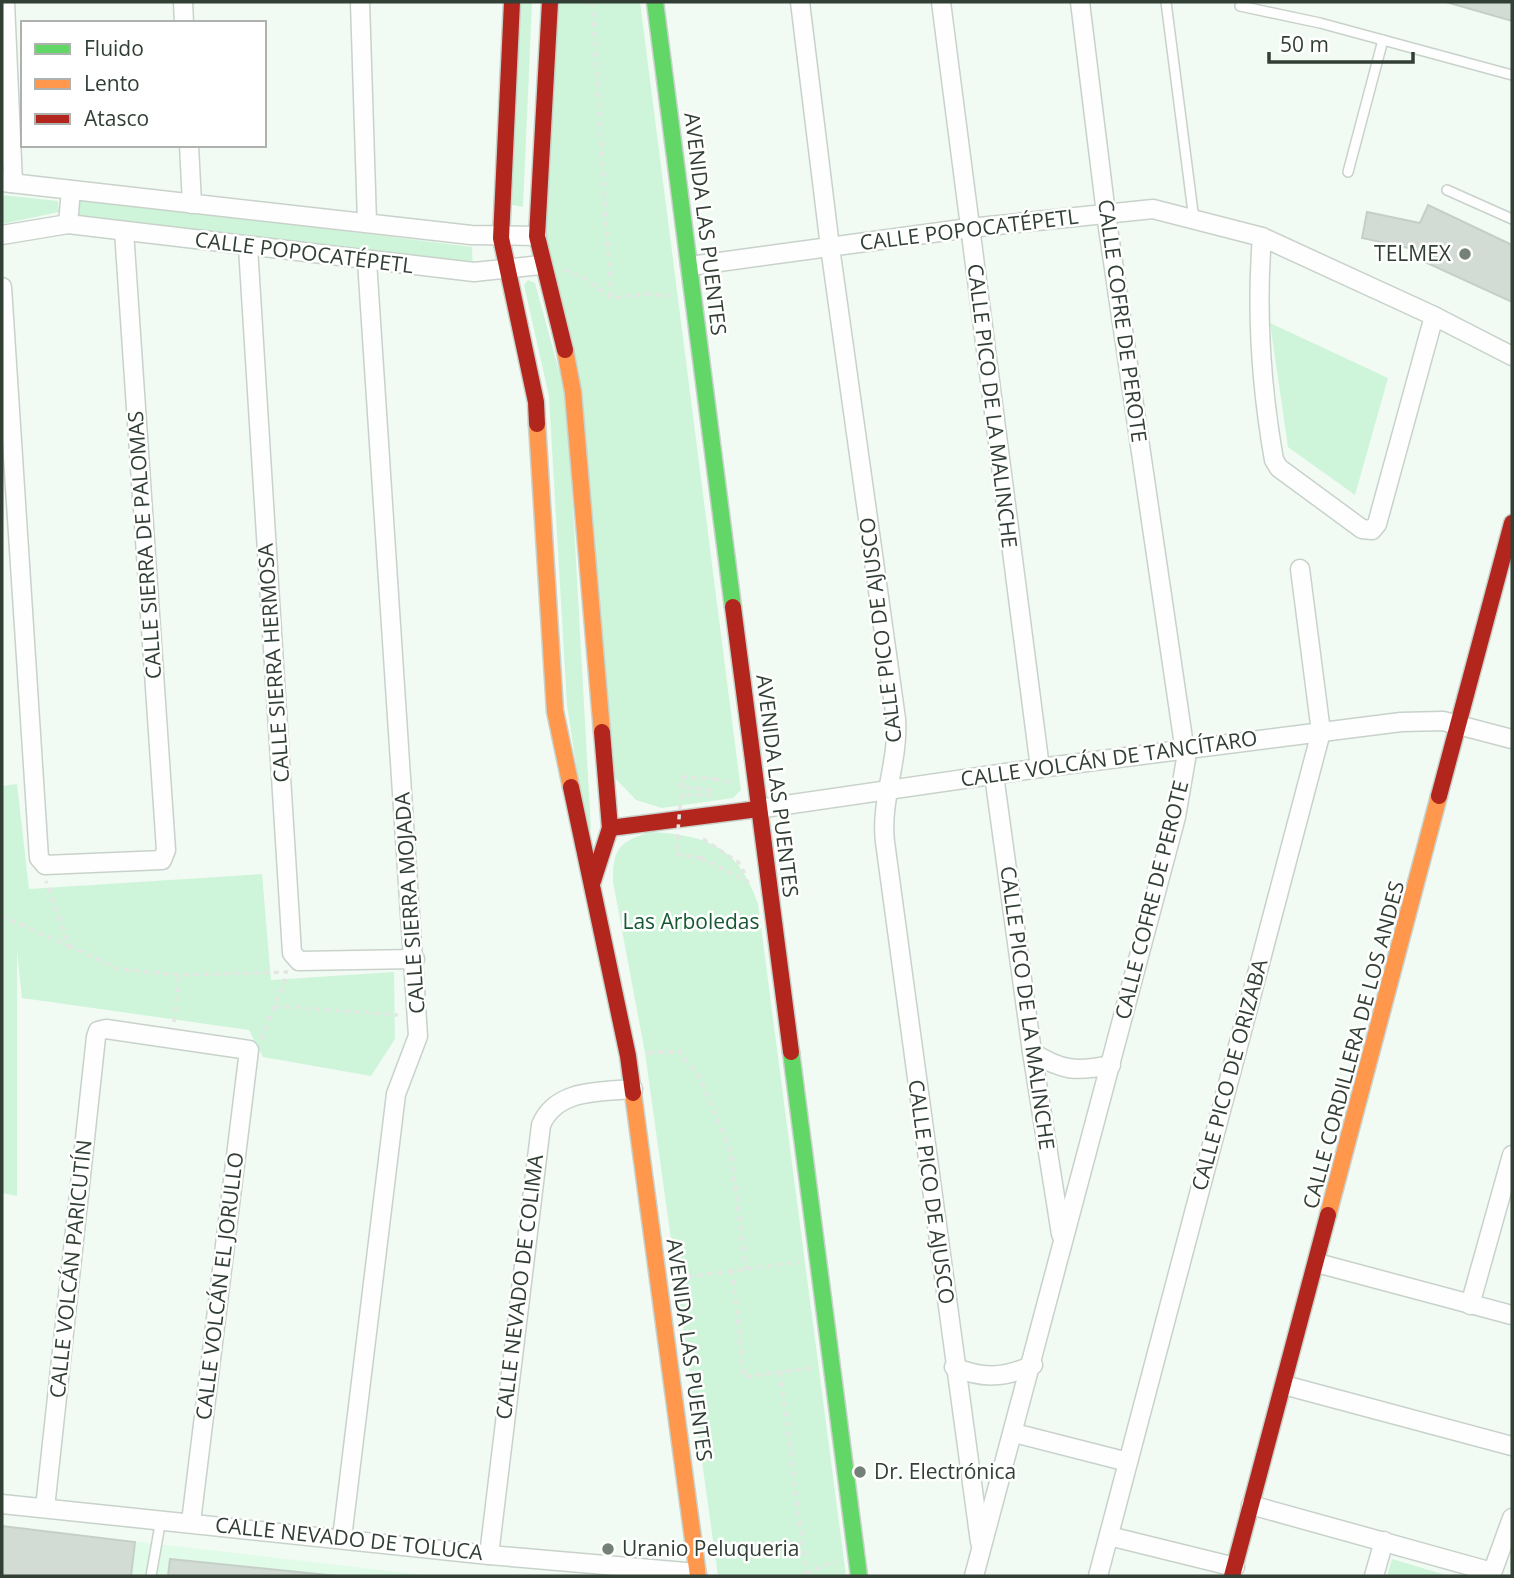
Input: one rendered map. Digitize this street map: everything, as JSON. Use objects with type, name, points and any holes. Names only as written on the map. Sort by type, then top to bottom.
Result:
[{"type":"street","points":[[5,2],[7,182]]},
{"type":"street","points":[[183,2],[184,21]]},
{"type":"street","points":[[360,2],[367,222]]},
{"type":"street","name":"AVENIDA LAS PUENTES","points":[[512,2],[501,237],[536,402],[555,711],[572,799],[593,881],[633,1089],[698,1574]]},
{"type":"street","name":"AVENIDA LAS PUENTES","points":[[550,2],[537,236],[541,265],[566,352],[573,392],[610,828],[593,881]]},
{"type":"street","name":"AVENIDA LAS PUENTES","points":[[655,2],[859,1576]]},
{"type":"street","name":"CALLE PICO DE AJUSCO","points":[[800,2],[830,247],[896,719],[896,755],[884,833],[954,1367],[981,1549]]},
{"type":"street","name":"CALLE PICO DE LA MALINCHE","points":[[941,2],[1040,768]]},
{"type":"street","name":"CALLE COFRE DE PEROTE","points":[[974,1576],[1176,817],[1186,748],[1106,214],[1080,2]]},
{"type":"street","points":[[189,147],[192,204]]},
{"type":"street","name":"CALLE POPOCATÉPETL","points":[[7,182],[501,237],[537,236]]},
{"type":"street","points":[[68,224],[71,190]]},
{"type":"street","name":"CALLE POPOCATÉPETL","points":[[690,266],[969,228],[1153,209],[1262,237],[1434,316],[1512,356]]},
{"type":"street","name":"CALLE POPOCATÉPETL","points":[[2,235],[68,224],[474,272],[541,265]]},
{"type":"street","name":"CALLE SIERRA DE PALOMAS","points":[[45,865],[164,858],[124,231]]},
{"type":"street","points":[[1262,237],[1258,293],[1259,341],[1274,460],[1279,468],[1362,529],[1372,530],[1377,524],[1434,316]]},
{"type":"street","name":"CALLE SIERRA HERMOSA","points":[[248,247],[293,966]]},
{"type":"street","name":"CALLE SIERRA MOJADA","points":[[342,1538],[396,1094],[416,1049],[418,1017],[368,261]]},
{"type":"street","points":[[2,287],[39,854],[45,865]]},
{"type":"street","name":"CALLE CORDILLERA DE LOS ANDES","points":[[1234,1572],[1461,726],[1512,523]]},
{"type":"street","name":"CALLE PICO DE ORIZABA","points":[[1098,1576],[1321,732],[1300,569]]},
{"type":"street","name":"CALLE VOLCÁN DE TANCÍTARO","points":[[758,809],[890,788],[1186,748],[1424,720],[1461,726],[1512,740]]},
{"type":"street","name":"CALLE PICO DE LA MALINCHE","points":[[994,775],[1032,1052],[1063,1241]]},
{"type":"street","points":[[610,828],[758,809]]},
{"type":"street","points":[[293,966],[415,959]]},
{"type":"street","name":"CALLE VOLCÁN PARICUTÍN","points":[[45,1508],[98,1031],[106,1029],[173,1038]]},
{"type":"street","points":[[173,1038],[249,1050]]},
{"type":"street","name":"CALLE VOLCÁN EL JORULLO","points":[[191,1522],[249,1050]]},
{"type":"street","points":[[1032,1052],[1055,1066],[1070,1070],[1111,1065]]},
{"type":"street","name":"CALLE NEVADO DE COLIMA","points":[[489,1555],[541,1125],[546,1114],[564,1100],[580,1094],[633,1089]]},
{"type":"street","points":[[1470,1305],[1512,1155]]},
{"type":"street","points":[[1317,1264],[1512,1315]]},
{"type":"street","points":[[954,1367],[973,1375],[1001,1377],[1032,1365]]},
{"type":"street","points":[[1284,1385],[1512,1446]]},
{"type":"street","points":[[1014,1433],[1128,1462]]},
{"type":"street","name":"CALLE NEVADO DE TOLUCA","points":[[2,1504],[489,1555],[561,1569],[698,1574]]},
{"type":"street","points":[[1251,1505],[1492,1574],[1512,1518]]},
{"type":"street","points":[[1109,1536],[1234,1572]]},
{"type":"street","points":[[1374,1576],[1384,1541]]},
{"type":"lane","points":[[1166,2],[1194,220]]},
{"type":"lane","points":[[1240,6],[1383,40],[1512,75]]},
{"type":"lane","points":[[1348,172],[1383,40]]},
{"type":"lane","points":[[1447,190],[1512,219]]},
{"type":"lane","points":[[150,1576],[161,1519]]},
{"type":"path","points":[[593,2],[611,298]]},
{"type":"path","points":[[541,265],[550,264],[584,278],[611,298],[647,294],[678,297]]},
{"type":"path","points":[[695,837],[706,839],[738,862],[751,883],[727,868],[701,858],[676,854],[681,795],[710,795],[712,790],[681,787],[682,778],[715,779]]},
{"type":"path","points":[[740,783],[741,790]]},
{"type":"path","points":[[699,802],[710,801]]},
{"type":"path","points":[[674,806],[687,804]]},
{"type":"path","points":[[673,833],[684,834]]},
{"type":"path","points":[[45,865],[46,879],[69,946]]},
{"type":"path","points":[[2,916],[119,969],[179,975],[293,966],[262,1038],[249,1050]]},
{"type":"path","points":[[173,1038],[179,975]]},
{"type":"path","points":[[275,1006],[418,1017]]},
{"type":"path","points":[[645,1053],[679,1051],[700,1078],[730,1149],[746,1269]]},
{"type":"path","points":[[678,1292],[676,1278],[806,1261]]},
{"type":"path","points":[[732,1270],[744,1377],[820,1367]]},
{"type":"path","points":[[780,1372],[806,1573]]},
{"type":"path","points":[[799,1576],[844,1558]]},
{"type":"shaded area","points":[[2,1526],[432,1576],[2,1576]]},
{"type":"green space","points":[[521,2],[532,2],[523,207],[512,205]]},
{"type":"green space","points":[[556,2],[640,2],[741,790],[733,798],[662,808],[636,800],[615,778],[545,231]]},
{"type":"green space","points":[[2,195],[58,201],[59,212],[2,224]]},
{"type":"green space","points":[[73,197],[472,247],[473,270],[72,219]]},
{"type":"green space","points":[[528,280],[535,283],[567,400],[591,829],[586,831],[567,705],[549,396],[524,285]]},
{"type":"green space","points":[[1270,323],[1388,378],[1355,495],[1288,447]]},
{"type":"green space","points":[[17,784],[29,889],[262,874],[271,980],[394,972],[395,1039],[371,1076],[263,1057],[249,1030],[22,998],[17,951],[17,1196],[2,1193],[2,786]]},
{"type":"green space","name":"Las Arboledas","points":[[650,832],[688,836],[718,848],[731,857],[741,869],[758,904],[846,1576],[718,1576],[645,1053],[613,882],[614,862],[620,848],[631,839]]},
{"type":"green space","points":[[1392,1559],[1449,1576],[1387,1576]]},
{"type":"building","points":[[1446,2],[1512,2],[1512,21]]},
{"type":"building","name":"TELMEX","points":[[1428,205],[1512,245],[1512,302],[1416,258],[1418,250],[1362,238],[1367,212],[1420,223]]},
{"type":"building","points":[[2,1526],[135,1542],[131,1576],[2,1576]]},
{"type":"building","points":[[170,1559],[337,1576],[168,1576]]},
{"type":"traffic: fast","points":[[655,2],[733,607]]},
{"type":"traffic: fast","points":[[791,1052],[859,1576]]},
{"type":"traffic: slow","points":[[565,350],[573,392],[602,732]]},
{"type":"traffic: slow","points":[[537,424],[555,711],[571,787]]},
{"type":"traffic: slow","points":[[1328,1215],[1439,796]]},
{"type":"traffic: slow","points":[[633,1093],[698,1576]]},
{"type":"traffic: jam","points":[[512,2],[501,238],[536,402],[537,424]]},
{"type":"traffic: jam","points":[[550,2],[537,236],[565,350]]},
{"type":"traffic: jam","points":[[1439,796],[1512,523]]},
{"type":"traffic: jam","points":[[733,607],[791,1052]]},
{"type":"traffic: jam","points":[[593,881],[610,828],[602,732]]},
{"type":"traffic: jam","points":[[571,787],[628,1056],[633,1093]]},
{"type":"traffic: jam","points":[[610,828],[758,809]]},
{"type":"traffic: jam","points":[[1232,1576],[1328,1215]]},
{"type":"place","name":"TELMEX","points":[[1465,254]]},
{"type":"place","name":"Dr. Electrónica","points":[[860,1472]]},
{"type":"place","name":"Uranio Peluqueria","points":[[608,1549]]}]
